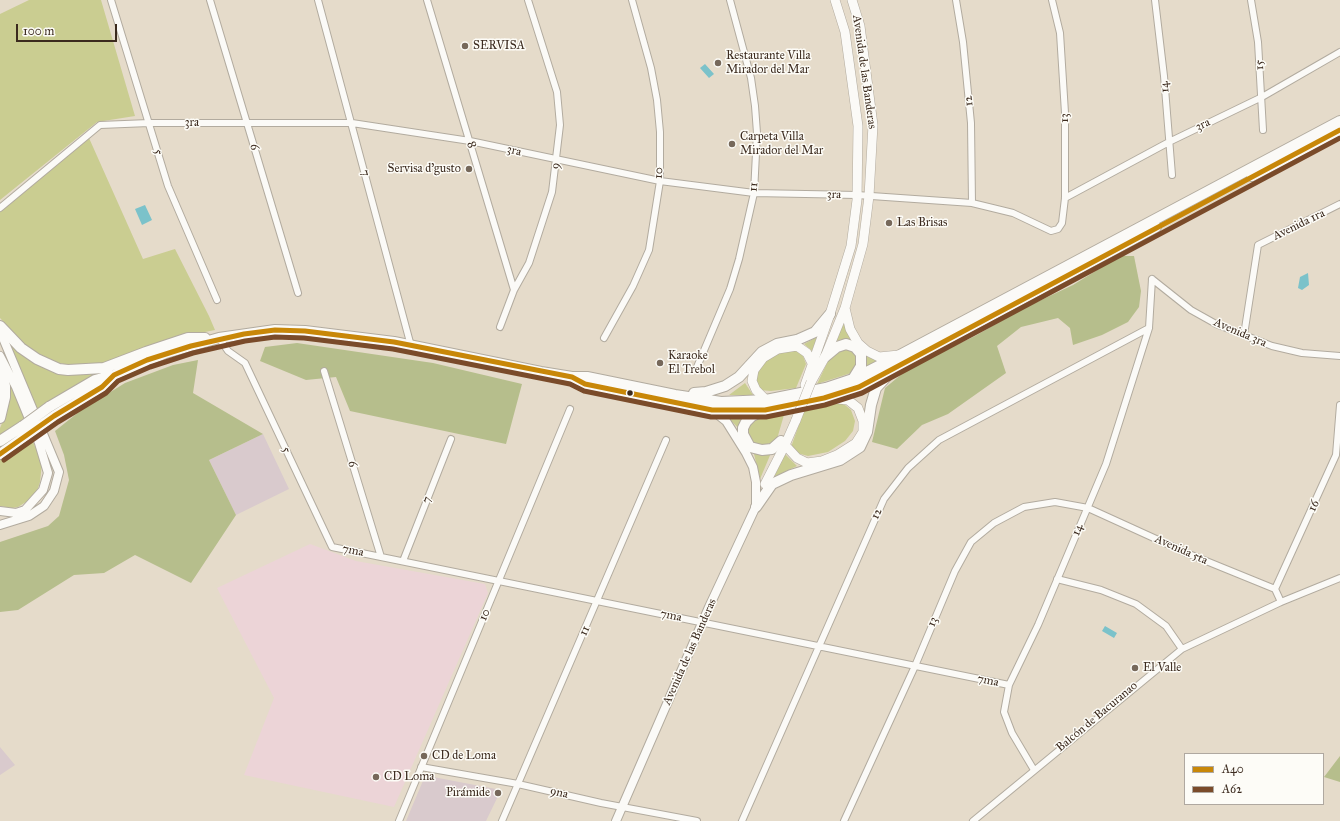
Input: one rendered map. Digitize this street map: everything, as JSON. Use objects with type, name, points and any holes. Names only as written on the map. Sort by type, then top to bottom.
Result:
[{"type":"highway","points":[[0,326],[21,348],[37,359],[59,369],[73,370],[104,368],[188,338],[219,338],[275,330],[304,331],[412,346],[572,377],[587,377],[675,395],[721,402],[766,405],[853,379],[1340,121]]},
{"type":"highway","points":[[572,377],[586,384],[712,410],[824,398],[859,387],[1340,130]]},
{"type":"highway","points":[[675,395],[706,392],[725,386],[739,377],[762,352],[777,344],[797,340],[815,332],[830,314]]},
{"type":"highway","points":[[0,441],[23,426],[102,387],[114,375],[160,356],[219,338]]},
{"type":"highway","points":[[825,357],[837,347],[846,344],[855,347],[861,354],[861,366],[853,379]]},
{"type":"highway","points":[[0,363],[5,392],[4,408],[0,418]]},
{"type":"highway","points":[[756,508],[772,484],[790,475],[840,460],[860,447],[868,432],[871,404],[876,388],[892,369]]},
{"type":"highway","points":[[766,405],[746,422],[743,434],[750,447],[762,450],[772,449],[783,443]]},
{"type":"highway","points":[[0,454],[28,435],[52,412]]},
{"type":"main road","name":"Avenida de las Banderas","points":[[808,383],[812,362],[830,314],[851,246],[857,195],[858,126],[844,32],[835,0]]},
{"type":"main road","name":"Avenida de las Banderas","points":[[765,484],[808,383],[825,357],[845,308],[863,244],[869,196],[873,125],[860,26],[852,0]]},
{"type":"main road","points":[[845,308],[850,329],[858,343],[867,352],[879,357],[900,355]]},
{"type":"main road","points":[[766,405],[752,381],[754,370],[763,358],[778,350],[797,346],[807,353],[812,362]]},
{"type":"main road","points":[[783,443],[797,458],[806,462],[822,461],[837,455],[856,443],[863,432],[863,421],[858,408],[848,400],[824,398]]},
{"type":"street","name":"5","points":[[111,0],[168,186],[216,300]]},
{"type":"street","name":"6","points":[[210,0],[298,293]]},
{"type":"street","name":"7","points":[[318,0],[412,346]]},
{"type":"street","name":"8","points":[[427,0],[514,290]]},
{"type":"street","name":"9","points":[[500,327],[514,290],[529,263],[542,227],[552,192],[560,125],[557,92],[528,0]]},
{"type":"street","name":"10","points":[[604,338],[633,286],[649,250],[660,181],[660,132],[657,100],[651,68],[632,0]]},
{"type":"street","name":"11","points":[[697,367],[730,288],[739,259],[754,193],[757,133],[751,78],[730,0]]},
{"type":"street","name":"12","points":[[956,0],[964,42],[971,123],[972,204]]},
{"type":"street","name":"13","points":[[1051,231],[1058,228],[1062,223],[1065,198],[1066,113],[1060,33],[1052,0]]},
{"type":"street","name":"14","points":[[1155,0],[1164,76],[1172,175]]},
{"type":"street","name":"15","points":[[1251,0],[1258,42],[1263,130]]},
{"type":"street","name":"3ra","points":[[1065,198],[1169,142],[1262,97],[1340,52]]},
{"type":"street","name":"3ra","points":[[0,208],[100,125],[149,123],[352,123],[470,141],[660,181],[754,193],[857,195],[972,204],[1013,213],[1051,231]]},
{"type":"street","name":"Avenida 1ra","points":[[1244,335],[1258,245],[1340,204]]},
{"type":"street","name":"14","points":[[1034,770],[1012,733],[1004,712],[1009,685],[1057,579],[1106,464],[1149,328],[1152,279]]},
{"type":"street","name":"Avenida 3ra","points":[[1152,279],[1191,310],[1216,324],[1272,346],[1302,353],[1340,356]]},
{"type":"street","name":"12","points":[[742,821],[884,499],[908,468],[939,440],[1149,328]]},
{"type":"street","points":[[0,331],[59,472],[54,491],[44,506],[24,518],[0,525]]},
{"type":"street","name":"5","points":[[219,338],[228,351],[245,364],[332,547]]},
{"type":"street","points":[[0,356],[16,387],[39,443],[48,473],[43,490],[25,510],[16,513],[0,511]]},
{"type":"street","name":"6","points":[[324,371],[381,557]]},
{"type":"street","name":"16","points":[[1275,589],[1338,453],[1340,405]]},
{"type":"street","name":"10","points":[[399,821],[500,581],[570,409]]},
{"type":"street","points":[[712,410],[726,421],[746,452],[756,482],[756,508]]},
{"type":"street","name":"7","points":[[403,561],[451,439]]},
{"type":"street","name":"11","points":[[502,821],[666,440]]},
{"type":"street","name":"Avenida de las Banderas","points":[[616,821],[702,622],[756,508],[765,484]]},
{"type":"street","name":"13","points":[[844,821],[915,666],[955,570],[971,542],[994,522],[1024,507],[1056,502],[1088,508]]},
{"type":"street","name":"Avenida 5ta","points":[[1088,508],[1189,554],[1275,589]]},
{"type":"street","name":"7ma","points":[[332,547],[1009,685]]},
{"type":"street","name":"Balcón de Bacuranao","points":[[973,821],[1182,649],[1281,602],[1340,578]]},
{"type":"street","points":[[1057,579],[1101,590],[1136,604],[1166,626],[1182,649]]},
{"type":"street","points":[[1275,589],[1281,602]]},
{"type":"street","name":"9na","points":[[421,767],[518,784],[622,807],[697,821]]},
{"type":"shaded area","points":[[263,434],[289,489],[236,515],[209,460]]},
{"type":"shaded area","points":[[310,544],[356,561],[485,584],[488,593],[394,807],[244,775],[274,698],[217,588]]},
{"type":"shaded area","points":[[0,747],[15,765],[0,775]]},
{"type":"shaded area","points":[[425,776],[501,790],[486,821],[406,821]]},
{"type":"green space","points":[[29,0],[101,0],[135,116],[97,122],[0,200],[0,14]]},
{"type":"green space","points":[[89,138],[143,259],[175,249],[215,330],[175,338],[103,364],[75,366],[54,362],[31,352],[0,318],[0,212]]},
{"type":"green space","points":[[1120,256],[1134,256],[1141,291],[1139,307],[1128,322],[1102,335],[1073,345],[1070,328],[1058,318],[1021,327],[997,346],[1006,373],[948,414],[922,425],[897,449],[872,442],[885,388],[909,368],[975,336],[1022,309],[1073,285]]},
{"type":"green space","points":[[844,323],[851,340],[843,339],[836,341]]},
{"type":"green space","points":[[5,337],[35,362],[102,373],[86,380],[38,410]]},
{"type":"green space","points":[[817,337],[812,351],[804,344]]},
{"type":"green space","points":[[297,343],[433,363],[522,384],[506,444],[350,411],[336,377],[306,380],[260,361],[265,347]]},
{"type":"green space","points":[[845,348],[853,350],[857,356],[858,363],[851,373],[817,384],[830,357],[836,350]]},
{"type":"green space","points":[[789,350],[799,351],[806,364],[796,388],[771,391],[760,390],[755,383],[756,372],[763,362],[777,354]]},
{"type":"green space","points":[[866,356],[880,361],[866,370]]},
{"type":"green space","points":[[198,360],[193,393],[263,434],[209,460],[236,515],[191,583],[135,555],[104,573],[74,575],[18,610],[0,612],[0,542],[48,526],[59,516],[69,480],[64,455],[55,431],[80,411],[125,383],[173,365]]},
{"type":"green space","points":[[5,370],[25,418],[0,435],[0,428],[7,412],[8,401]]},
{"type":"green space","points":[[745,383],[753,395],[729,395]]},
{"type":"green space","points":[[835,402],[845,405],[851,410],[855,421],[853,431],[845,441],[828,452],[808,456],[797,453],[791,447],[805,408]]},
{"type":"green space","points":[[726,415],[744,415],[738,428]]},
{"type":"green space","points":[[784,415],[777,439],[763,446],[754,445],[749,440],[747,425],[753,419],[763,416]]},
{"type":"green space","points":[[31,437],[42,463],[40,482],[37,491],[29,500],[18,507],[12,508],[0,506],[0,460]]},
{"type":"green space","points":[[771,453],[760,479],[754,454]]},
{"type":"green space","points":[[785,454],[797,466],[774,477]]},
{"type":"green space","points":[[1340,756],[1340,782],[1324,777]]},
{"type":"water","points":[[705,64],[714,74],[709,78],[700,68]]},
{"type":"water","points":[[145,205],[152,220],[142,225],[135,209]]},
{"type":"water","points":[[1308,273],[1309,285],[1302,290],[1298,288],[1300,277]]},
{"type":"water","points":[[1105,626],[1117,633],[1114,638],[1102,631]]},
{"type":"transit line","name":"A40","points":[[0,454],[54,416],[102,387],[114,375],[147,360],[191,346],[244,334],[275,330],[305,331],[394,342],[572,377],[585,384],[712,410],[765,410],[824,398],[859,387],[1340,130]]},
{"type":"transit line","name":"A62","points":[[4,460],[58,422],[106,393],[118,381],[150,367],[193,353],[245,341],[275,337],[304,338],[393,349],[570,384],[584,391],[711,417],[766,417],[825,405],[862,393],[1340,138]]},
{"type":"place","name":"SERVISA","points":[[465,46]]},
{"type":"place","name":"Restaurante Villa Mirador del Mar","points":[[718,63]]},
{"type":"place","name":"Carpeta Villa Mirador del Mar","points":[[732,144]]},
{"type":"place","name":"Servisa d'gusto","points":[[469,169]]},
{"type":"place","name":"Las Brisas","points":[[889,223]]},
{"type":"place","name":"Karaoke El Trebol","points":[[660,363]]},
{"type":"place","name":"El Valle","points":[[1135,668]]},
{"type":"place","name":"CD de Loma","points":[[424,756]]},
{"type":"place","name":"CD Loma","points":[[376,777]]},
{"type":"place","name":"Pirámide","points":[[498,793]]}]
